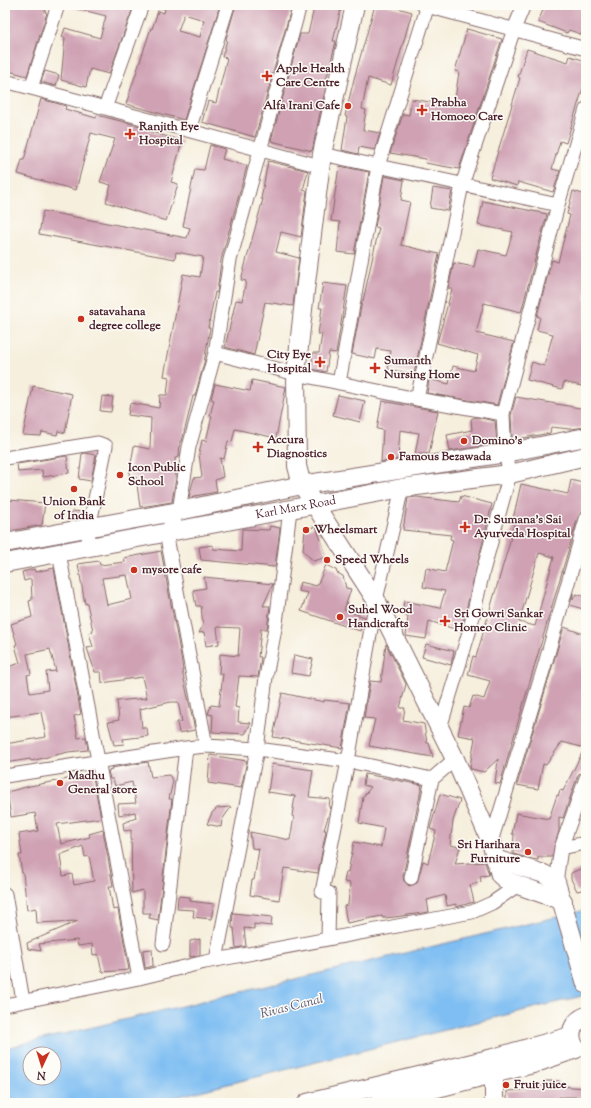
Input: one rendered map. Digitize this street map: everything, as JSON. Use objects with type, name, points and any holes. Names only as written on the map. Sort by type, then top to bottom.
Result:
[{"type":"street","points":[[31,88],[58,5]]},
{"type":"street","points":[[105,108],[142,5]]},
{"type":"street","points":[[189,130],[228,5]]},
{"type":"street","points":[[206,746],[166,532],[179,512],[189,447],[215,353],[230,260],[300,5]]},
{"type":"street","points":[[355,5],[321,160],[296,374],[297,466],[302,485],[376,600],[440,728],[455,759],[493,850],[500,875],[507,881],[564,904]]},
{"type":"street","points":[[339,383],[380,166],[426,5],[586,49]]},
{"type":"street","points":[[417,399],[462,185],[514,29],[524,5]]},
{"type":"street","points":[[5,81],[260,149],[321,160],[380,166],[558,205]]},
{"type":"street","points":[[440,728],[470,629],[483,571],[510,474],[505,453],[503,414],[558,205],[586,108]]},
{"type":"street","points":[[215,353],[296,374],[417,399],[503,414]]},
{"type":"street","name":"Karl Marx Road","points":[[5,543],[179,512],[302,485],[505,453],[586,438]]},
{"type":"street","points":[[5,458],[98,442],[106,446],[88,528],[88,547]]},
{"type":"street","name":"Karl Marx Road","points":[[5,563],[290,510],[314,503],[402,488],[510,474],[586,456]]},
{"type":"street","points":[[328,939],[325,892],[376,600],[402,488]]},
{"type":"street","points":[[216,960],[257,748],[266,677],[276,623],[290,510]]},
{"type":"street","points":[[493,850],[586,519]]},
{"type":"street","points":[[59,553],[139,978]]},
{"type":"street","points":[[5,776],[206,746],[257,748],[348,761],[432,778]]},
{"type":"street","points":[[163,944],[186,748]]},
{"type":"street","points":[[411,878],[432,778],[455,759]]},
{"type":"street","points":[[586,778],[561,848],[556,882],[564,904],[586,984]]},
{"type":"street","points":[[561,848],[586,843]]},
{"type":"street","points":[[493,850],[544,874],[556,882]]},
{"type":"street","points":[[5,1005],[139,978],[216,960],[472,912],[492,903],[518,885]]},
{"type":"street","points":[[5,894],[23,1001]]},
{"type":"street","points":[[306,1103],[494,1066],[533,1064],[578,1047],[575,1024],[586,1016]]},
{"type":"street","points":[[378,1103],[494,1066]]},
{"type":"street","points":[[494,1066],[494,1103]]},
{"type":"water","name":"Rivas Canal","points":[[586,910],[586,995],[152,1103],[5,1103],[5,1048]]},
{"type":"building","points":[[5,5],[47,5],[45,12],[47,13],[27,76],[5,70]]},
{"type":"building","points":[[75,5],[134,5],[109,74],[90,69],[86,87],[61,80],[65,38],[62,37],[65,28],[100,38],[106,16],[75,8]]},
{"type":"building","points":[[160,5],[220,5],[184,120],[126,104],[158,11],[164,13],[165,9],[160,8]],"holes":[[[184,14],[204,20],[200,37],[178,31]]]},
{"type":"building","points":[[236,5],[277,5],[291,9],[255,137],[202,122],[208,101],[216,103],[227,58],[222,57]]},
{"type":"building","points":[[319,5],[342,5],[333,41],[336,41],[326,81],[312,151],[271,141],[300,34],[308,34],[314,8],[318,9]]},
{"type":"building","points":[[375,5],[387,5],[412,12],[391,85],[368,78],[362,109],[366,110],[363,130],[380,133],[375,150],[359,147],[358,154],[342,150],[347,117],[345,116]]},
{"type":"building","points":[[545,5],[586,5],[586,36],[569,30],[567,33],[538,22]]},
{"type":"building","points":[[467,29],[502,39],[459,169],[425,163],[426,159],[390,153],[403,114],[409,115],[412,99],[454,106],[459,72],[455,71]]},
{"type":"building","points":[[527,49],[568,62],[570,56],[586,61],[586,88],[583,88],[566,143],[560,141],[552,169],[560,171],[553,192],[518,182],[517,186],[490,178],[520,78],[518,77]]},
{"type":"building","points":[[45,71],[59,75],[56,86],[41,82]]},
{"type":"building","points":[[41,99],[66,106],[65,109],[96,118],[97,115],[149,128],[148,131],[182,141],[171,182],[178,184],[166,221],[106,202],[111,185],[100,182],[115,139],[91,133],[76,190],[18,174],[22,160],[24,160]]},
{"type":"building","points":[[210,145],[225,149],[222,159],[247,166],[221,260],[217,293],[215,292],[208,328],[210,328],[204,363],[195,396],[193,396],[182,441],[180,441],[179,457],[175,458],[176,478],[172,502],[140,507],[136,477],[129,476],[134,446],[150,449],[151,418],[128,415],[130,403],[159,408],[160,395],[167,395],[169,377],[164,376],[183,274],[200,277],[203,257],[176,252],[175,259],[39,234],[43,211],[187,238],[190,228],[183,226],[195,169],[204,170]]},
{"type":"building","points":[[268,161],[308,171],[303,190],[307,191],[301,237],[281,232],[276,252],[299,258],[293,306],[265,302],[254,355],[225,347],[236,300],[242,301],[246,281],[241,280],[263,199],[261,199]]},
{"type":"building","points":[[339,166],[369,172],[354,254],[337,252],[340,222],[331,221]]},
{"type":"building","points":[[384,176],[404,180],[401,200],[410,202],[401,245],[439,254],[414,374],[388,369],[391,351],[377,349],[375,359],[352,354],[362,301],[379,228],[375,227]]},
{"type":"building","points":[[433,188],[452,191],[448,211],[430,208]]},
{"type":"building","points":[[573,191],[586,195],[586,387],[564,382],[562,389],[527,380],[532,362],[544,366],[553,334],[537,330],[540,317],[537,316],[552,260],[558,262],[570,215],[567,214]]},
{"type":"building","points":[[483,201],[547,214],[521,312],[484,303],[476,333],[514,342],[497,405],[427,393],[429,379],[449,384],[453,366],[474,371],[478,355],[437,343],[452,289],[448,288],[454,263],[474,267],[478,249],[506,255],[513,232],[478,225]]},
{"type":"building","points":[[323,283],[347,286],[336,353],[329,352],[326,372],[311,369],[313,353],[319,353],[322,334],[318,334],[322,308],[319,308]]},
{"type":"building","points":[[252,380],[286,387],[276,438],[235,429],[232,442],[228,441],[224,459],[220,458],[223,477],[215,480],[217,492],[189,497],[194,478],[202,477],[199,454],[202,440],[206,441],[212,416],[210,416],[214,400],[211,399],[215,384],[250,391]]},
{"type":"building","points":[[33,386],[72,394],[65,433],[58,431],[57,435],[42,432],[41,436],[23,435]]},
{"type":"building","points":[[338,395],[365,401],[360,422],[333,415]]},
{"type":"building","points":[[102,396],[113,397],[111,412],[100,411]]},
{"type":"building","points":[[516,397],[586,409],[586,427],[570,429],[551,427],[550,433],[512,440],[511,415]]},
{"type":"building","points":[[382,401],[438,411],[429,454],[415,454],[419,433],[400,430],[398,459],[381,462],[383,430],[377,429]]},
{"type":"building","points":[[476,417],[495,421],[497,444],[450,451],[447,435],[472,430],[471,419]]},
{"type":"building","points":[[85,453],[96,455],[91,481],[79,479],[82,454]]},
{"type":"building","points":[[67,456],[69,473],[43,477],[42,470],[18,472],[17,464]]},
{"type":"building","points":[[571,480],[586,484],[584,499],[586,511],[581,513],[578,517],[500,784],[495,783],[498,759],[484,772],[471,769],[470,766],[475,738],[458,735],[464,707],[469,708],[473,696],[484,699],[490,681],[468,675],[473,656],[476,657],[509,545],[521,484],[568,494]],"holes":[[[539,553],[554,557],[535,626],[519,622]]]},
{"type":"building","points":[[461,496],[492,504],[461,631],[429,621],[426,639],[406,636],[408,616],[402,614],[404,601],[440,608],[445,591],[423,587],[426,568],[445,572],[453,540],[450,539],[451,535],[403,530],[408,498],[416,497],[459,502]]},
{"type":"building","points":[[9,500],[45,503],[42,525],[5,532]]},
{"type":"building","points":[[72,511],[83,512],[82,518],[71,520]]},
{"type":"building","points":[[270,526],[280,528],[275,567],[201,560],[199,547],[213,545],[213,549],[241,551],[242,529],[269,530]]},
{"type":"building","points":[[316,526],[327,557],[314,561],[303,550],[305,530]]},
{"type":"building","points":[[161,551],[181,657],[182,670],[195,730],[179,733],[177,722],[182,722],[178,702],[171,702],[140,709],[142,728],[147,728],[148,736],[123,739],[124,744],[114,745],[108,722],[119,720],[117,701],[147,698],[142,677],[102,683],[101,672],[95,672],[87,648],[93,647],[89,633],[93,631],[87,603],[85,604],[78,564],[99,561],[100,565],[125,562],[124,558]],"holes":[[[127,575],[132,599],[107,605],[102,578]]]},
{"type":"building","points":[[326,565],[336,570],[337,573],[343,576],[346,588],[351,589],[344,610],[365,617],[360,631],[301,611],[308,593],[298,591],[300,582],[317,586]]},
{"type":"building","points":[[54,568],[81,714],[74,716],[78,738],[86,737],[88,750],[68,752],[31,761],[30,759],[5,763],[5,744],[46,737],[41,712],[5,717],[5,685],[9,684],[8,667],[20,663],[15,645],[17,644],[11,624],[32,617],[29,601],[32,600],[31,579],[24,581],[22,572],[34,569],[35,572]],"holes":[[[50,649],[56,671],[46,672],[48,690],[30,693],[27,675],[31,674],[27,654]]]},
{"type":"building","points":[[204,577],[273,584],[263,606],[270,606],[267,629],[261,629],[258,657],[261,657],[258,677],[239,676],[235,707],[239,708],[238,722],[251,723],[245,734],[212,732],[213,715],[208,714],[211,705],[219,706],[223,674],[219,674],[220,654],[238,656],[240,628],[217,627],[219,644],[206,646],[204,632],[199,633],[203,625],[201,606],[196,606],[193,590],[206,588]]},
{"type":"building","points":[[573,593],[573,600],[576,594],[586,597],[586,610],[570,605]]},
{"type":"building","points":[[564,627],[586,635],[586,730],[581,747],[562,742],[546,765],[543,764],[538,789],[517,785]]},
{"type":"building","points":[[386,644],[406,684],[400,708],[405,708],[403,720],[424,724],[427,743],[429,743],[433,757],[369,746],[375,719],[364,718],[370,681],[381,682]]},
{"type":"building","points":[[426,644],[454,651],[451,665],[422,657]]},
{"type":"building","points":[[294,655],[313,659],[309,676],[291,673]]},
{"type":"building","points":[[282,693],[324,702],[324,700],[350,703],[342,748],[273,737]]},
{"type":"building","points":[[586,745],[586,770],[578,775],[563,818],[559,817],[559,831],[552,857],[538,857],[538,860],[513,854],[514,834],[512,834],[516,813],[549,819],[557,795],[558,796],[560,790],[563,791]]},
{"type":"building","points":[[210,755],[247,761],[241,788],[208,783]]},
{"type":"building","points":[[148,762],[151,777],[169,775],[173,781],[169,799],[172,799],[158,920],[149,918],[151,913],[143,913],[143,890],[132,893],[131,830],[124,831],[123,823],[136,818],[135,812],[119,815],[118,804],[136,803],[132,782],[115,786],[113,779],[110,779],[108,771],[112,770],[111,768]]},
{"type":"building","points":[[272,764],[313,770],[309,797],[330,799],[329,807],[331,807],[324,830],[326,830],[318,873],[284,868],[279,900],[250,895],[259,849],[252,848],[250,832],[290,840],[294,817],[292,816],[295,796],[268,792]]},
{"type":"building","points":[[89,772],[92,772],[101,818],[57,824],[61,844],[90,837],[89,834],[103,830],[113,886],[109,886],[113,910],[118,909],[129,970],[102,972],[98,954],[93,955],[92,944],[78,946],[77,940],[39,944],[41,951],[28,949],[27,943],[78,921],[37,923],[36,908],[27,910],[23,873],[19,855],[22,855],[19,834],[38,831],[35,813],[11,817],[7,792],[30,786],[89,775]],"holes":[[[83,846],[85,857],[89,856],[94,881],[74,885],[72,874],[63,876],[60,855]]]},
{"type":"building","points":[[365,774],[422,785],[403,876],[404,881],[409,886],[417,883],[423,861],[428,863],[436,831],[430,829],[440,794],[460,800],[453,821],[450,845],[460,847],[455,864],[485,862],[489,875],[480,876],[481,882],[470,885],[474,902],[456,907],[456,904],[447,906],[445,895],[427,900],[429,912],[395,917],[383,918],[382,916],[347,923],[344,906],[348,905],[350,883],[344,882],[346,872],[348,872],[354,842],[381,847],[384,828],[359,823],[363,797],[371,787],[363,785]]},
{"type":"building","points":[[231,807],[222,820],[221,827],[207,824],[212,813],[217,808]]},
{"type":"building","points":[[585,867],[586,889],[577,891],[571,879],[571,873]]},
{"type":"building","points":[[178,896],[190,897],[190,901],[214,904],[211,919],[193,917],[194,910],[177,909]]},
{"type":"building","points":[[233,913],[272,917],[271,926],[254,924],[254,929],[244,928],[246,946],[236,948],[234,928],[232,928]]},
{"type":"building","points":[[200,939],[200,955],[190,957],[190,941]]},
{"type":"building","points":[[152,949],[153,966],[145,968],[143,950]]},
{"type":"building","points":[[544,1081],[559,1081],[559,1086],[586,1088],[585,1097],[559,1097],[559,1102],[507,1103],[507,1091],[526,1090],[525,1085],[544,1085]]},
{"type":"place","name":"Apple Health Care Centre","points":[[267,76]]},
{"type":"place","name":"Alfa Irani Cafe","points":[[348,106]]},
{"type":"place","name":"Prabha Homoeo Care","points":[[422,110]]},
{"type":"place","name":"Ranjith Eye Hospital","points":[[130,134]]},
{"type":"place","name":"satavahana degree college","points":[[81,319]]},
{"type":"place","name":"City Eye Hospital","points":[[320,362]]},
{"type":"place","name":"Sumanth Nursing Home","points":[[375,368]]},
{"type":"place","name":"Domino's","points":[[464,441]]},
{"type":"place","name":"Accura Diagnostics","points":[[258,447]]},
{"type":"place","name":"Famous Bezawada","points":[[391,457]]},
{"type":"place","name":"Icon Public School","points":[[120,475]]},
{"type":"place","name":"Union Bank of India","points":[[74,489]]},
{"type":"place","name":"Dr. Sumana's Sai Ayurveda Hospital","points":[[465,527]]},
{"type":"place","name":"Wheelsmart","points":[[306,530]]},
{"type":"place","name":"Speed Wheels","points":[[327,560]]},
{"type":"place","name":"mysore cafe","points":[[134,570]]},
{"type":"place","name":"Suhel Wood Handicrafts","points":[[340,617]]},
{"type":"place","name":"Sri Gowri Sankar Homeo Clinic","points":[[445,621]]},
{"type":"place","name":"Madhu General store","points":[[60,783]]},
{"type":"place","name":"Sri Harihara Furniture","points":[[528,852]]},
{"type":"place","name":"Fruit juice","points":[[506,1085]]}]
